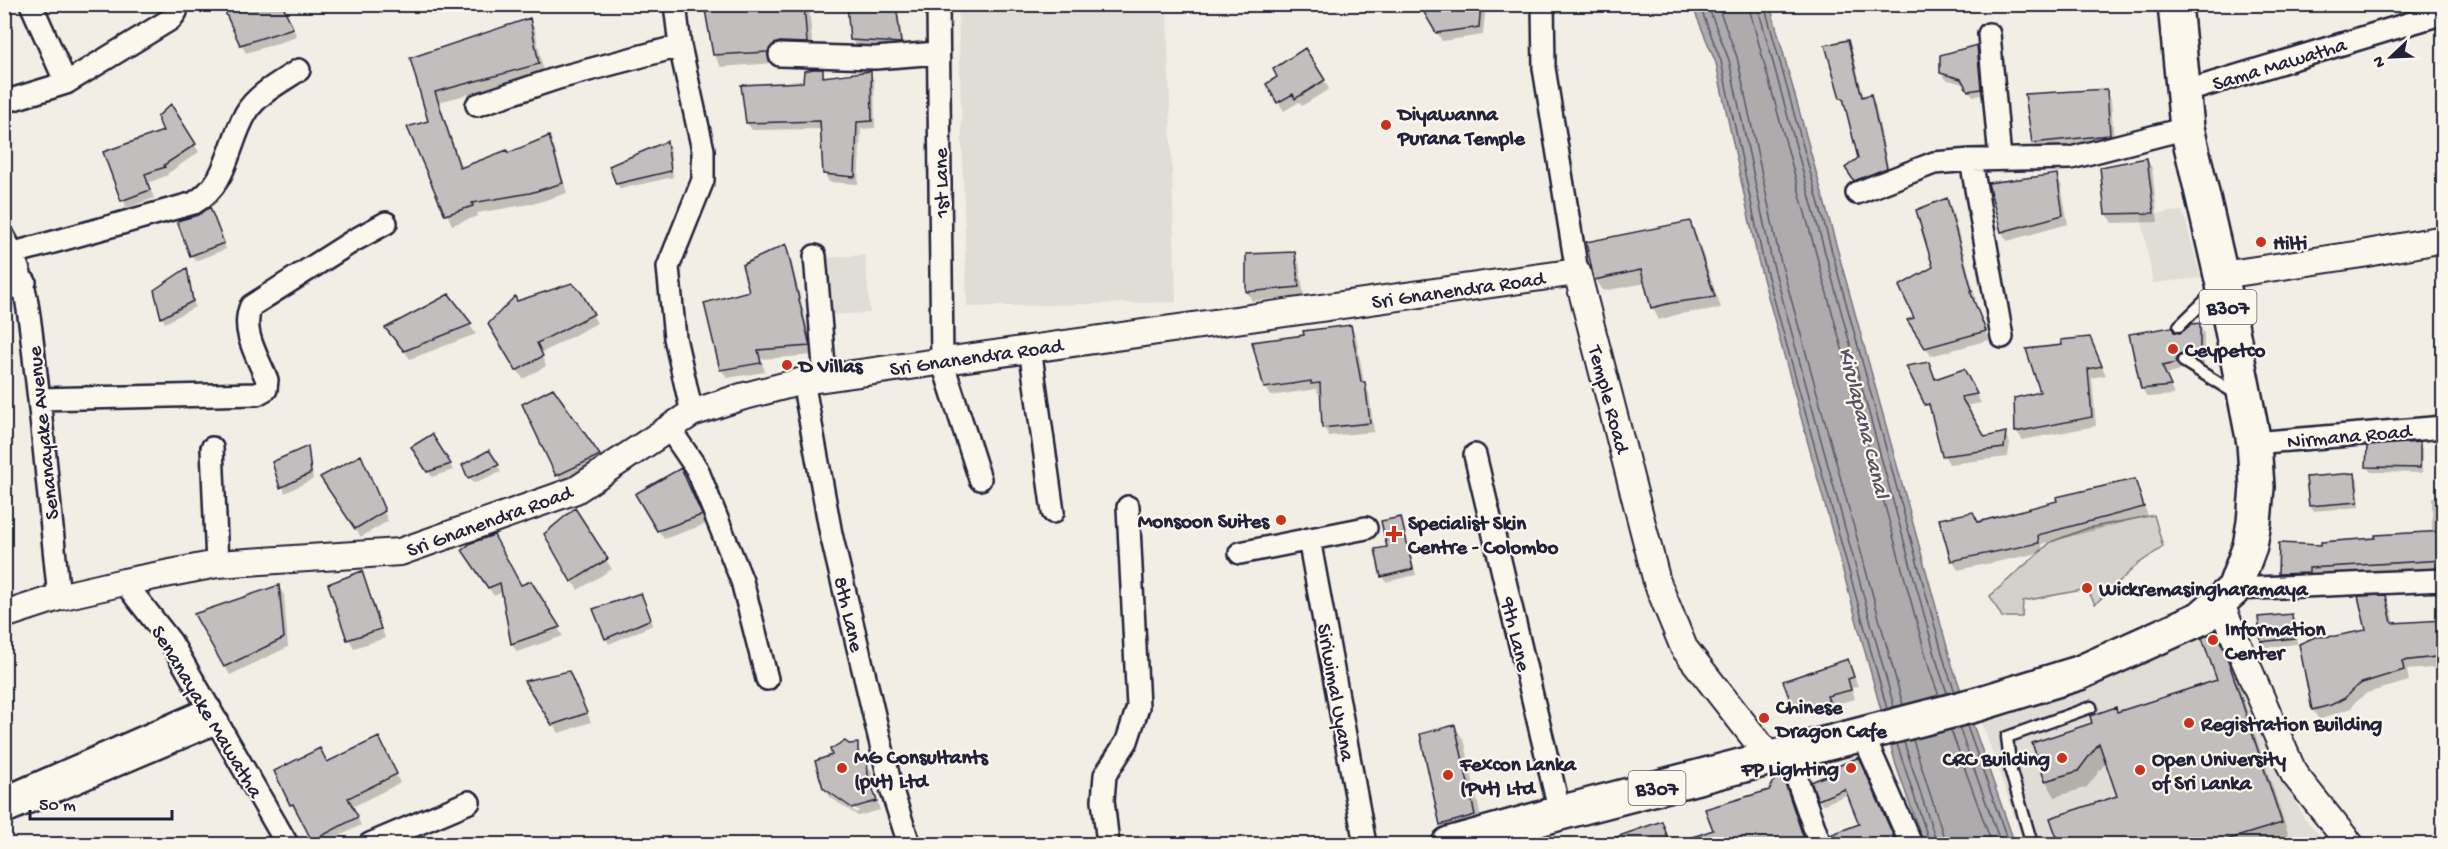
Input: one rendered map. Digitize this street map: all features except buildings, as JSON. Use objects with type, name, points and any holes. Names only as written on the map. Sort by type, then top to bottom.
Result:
[{"type":"main road","name":"B307","points":[[1449,844],[1978,704],[2090,668],[2202,618],[2227,596],[2250,546],[2257,487],[2254,443],[2222,279],[2187,128],[2175,4]]},
{"type":"street","points":[[31,4],[66,83]]},
{"type":"street","points":[[4,102],[66,83],[171,19],[176,12],[174,4]]},
{"type":"street","points":[[675,4],[681,46],[704,150],[703,180],[668,267],[675,338],[692,413]]},
{"type":"street","name":"1st Lane","points":[[938,4],[942,361],[981,479]]},
{"type":"street","name":"Temple Road","points":[[1543,4],[1544,68],[1577,272],[1662,593],[1684,648],[1780,757]]},
{"type":"street","name":"Sama Mawatha","points":[[2184,92],[2444,13]]},
{"type":"street","points":[[1989,34],[2000,159]]},
{"type":"street","points":[[477,105],[558,78],[681,46]]},
{"type":"street","points":[[780,56],[875,58],[938,53]]},
{"type":"street","points":[[9,245],[194,202],[207,195],[217,184],[246,113],[261,95],[299,70]]},
{"type":"street","points":[[1857,193],[1934,163],[2070,158],[2187,128]]},
{"type":"street","points":[[1971,160],[2002,337]]},
{"type":"street","points":[[39,399],[257,394],[266,389],[267,380],[246,328],[250,306],[353,241],[386,223]]},
{"type":"street","points":[[2222,279],[2444,239]]},
{"type":"street","name":"Senanayake Avenue","points":[[9,245],[25,282],[59,597]]},
{"type":"street","name":"8th Lane","points":[[814,256],[814,380],[831,534],[892,791],[909,844]]},
{"type":"street","name":"Sri Gnanendra Road","points":[[4,615],[59,597],[217,564],[400,552],[576,490],[692,413],[741,397],[814,380],[1577,272]]},
{"type":"street","points":[[4,290],[25,282]]},
{"type":"street","points":[[1030,348],[1053,512]]},
{"type":"street","name":"Nirmana Road","points":[[2254,443],[2444,427]]},
{"type":"street","points":[[669,428],[697,469],[742,580],[767,679]]},
{"type":"street","points":[[212,448],[217,564]]},
{"type":"street","name":"9th Lane","points":[[1475,455],[1560,813]]},
{"type":"street","points":[[1108,844],[1103,800],[1106,775],[1127,741],[1138,707],[1128,507]]},
{"type":"street","points":[[1240,553],[1366,528]]},
{"type":"street","name":"Siriwimal Uyana","points":[[1309,539],[1365,844]]},
{"type":"street","points":[[2350,844],[2294,774],[2227,596],[2444,580]]},
{"type":"street","name":"Senanayake Mawatha","points":[[124,582],[171,642],[286,844]]},
{"type":"street","points":[[6,805],[214,715]]},
{"type":"street","points":[[1865,734],[1911,844]]},
{"type":"street","points":[[1780,757],[1820,844]]},
{"type":"street","points":[[370,844],[469,802]]},
{"type":"lane","points":[[2179,326],[2222,279]]},
{"type":"lane","points":[[2183,361],[2246,400]]},
{"type":"lane","points":[[2032,844],[2011,772],[2007,737],[2091,708]]},
{"type":"shaded area","points":[[958,5],[1167,5],[1176,302],[967,307]]},
{"type":"shaded area","points":[[2183,211],[2201,278],[2153,283],[2141,215]]},
{"type":"shaded area","name":"D Villas","points":[[865,255],[870,313],[825,315],[820,258]]},
{"type":"shaded area","points":[[2154,515],[2163,547],[2138,564],[2095,604],[2087,589],[2023,601],[2022,617],[2002,617],[1990,596],[2051,542],[2088,528]]},
{"type":"shaded area","name":"Open University of Sri Lanka","points":[[2214,617],[2303,817],[2328,844],[2024,844],[1982,723]]},
{"type":"water","name":"Kirulapana Canal","points":[[1692,5],[1770,5],[1952,665],[2015,844],[1924,844],[1896,765],[1758,260],[1716,63]]},
{"type":"place","name":"Diyawanna Purana Temple","points":[[1386,125]]},
{"type":"place","name":"Hilti","points":[[2261,242]]},
{"type":"place","name":"Ceypetco","points":[[2173,349]]},
{"type":"place","name":"D Villas","points":[[787,365]]},
{"type":"place","name":"Monsoon Suites","points":[[1281,520]]},
{"type":"place","name":"Specialist Skin Centre - Colombo","points":[[1394,534]]},
{"type":"place","name":"Wickremasingharamaya","points":[[2087,588]]},
{"type":"place","name":"Information Center","points":[[2213,640]]},
{"type":"place","name":"Chinese Dragon Cafe","points":[[1764,718]]},
{"type":"place","name":"Registration Building","points":[[2189,723]]},
{"type":"place","name":"CRC Building","points":[[2062,758]]},
{"type":"place","name":"MG Consultants (pvt) Ltd","points":[[842,768]]},
{"type":"place","name":"FP Lighting","points":[[1851,768]]},
{"type":"place","name":"Open University of Sri Lanka","points":[[2140,770]]},
{"type":"place","name":"Fexcon Lanka (Pvt) Ltd","points":[[1448,775]]}]
